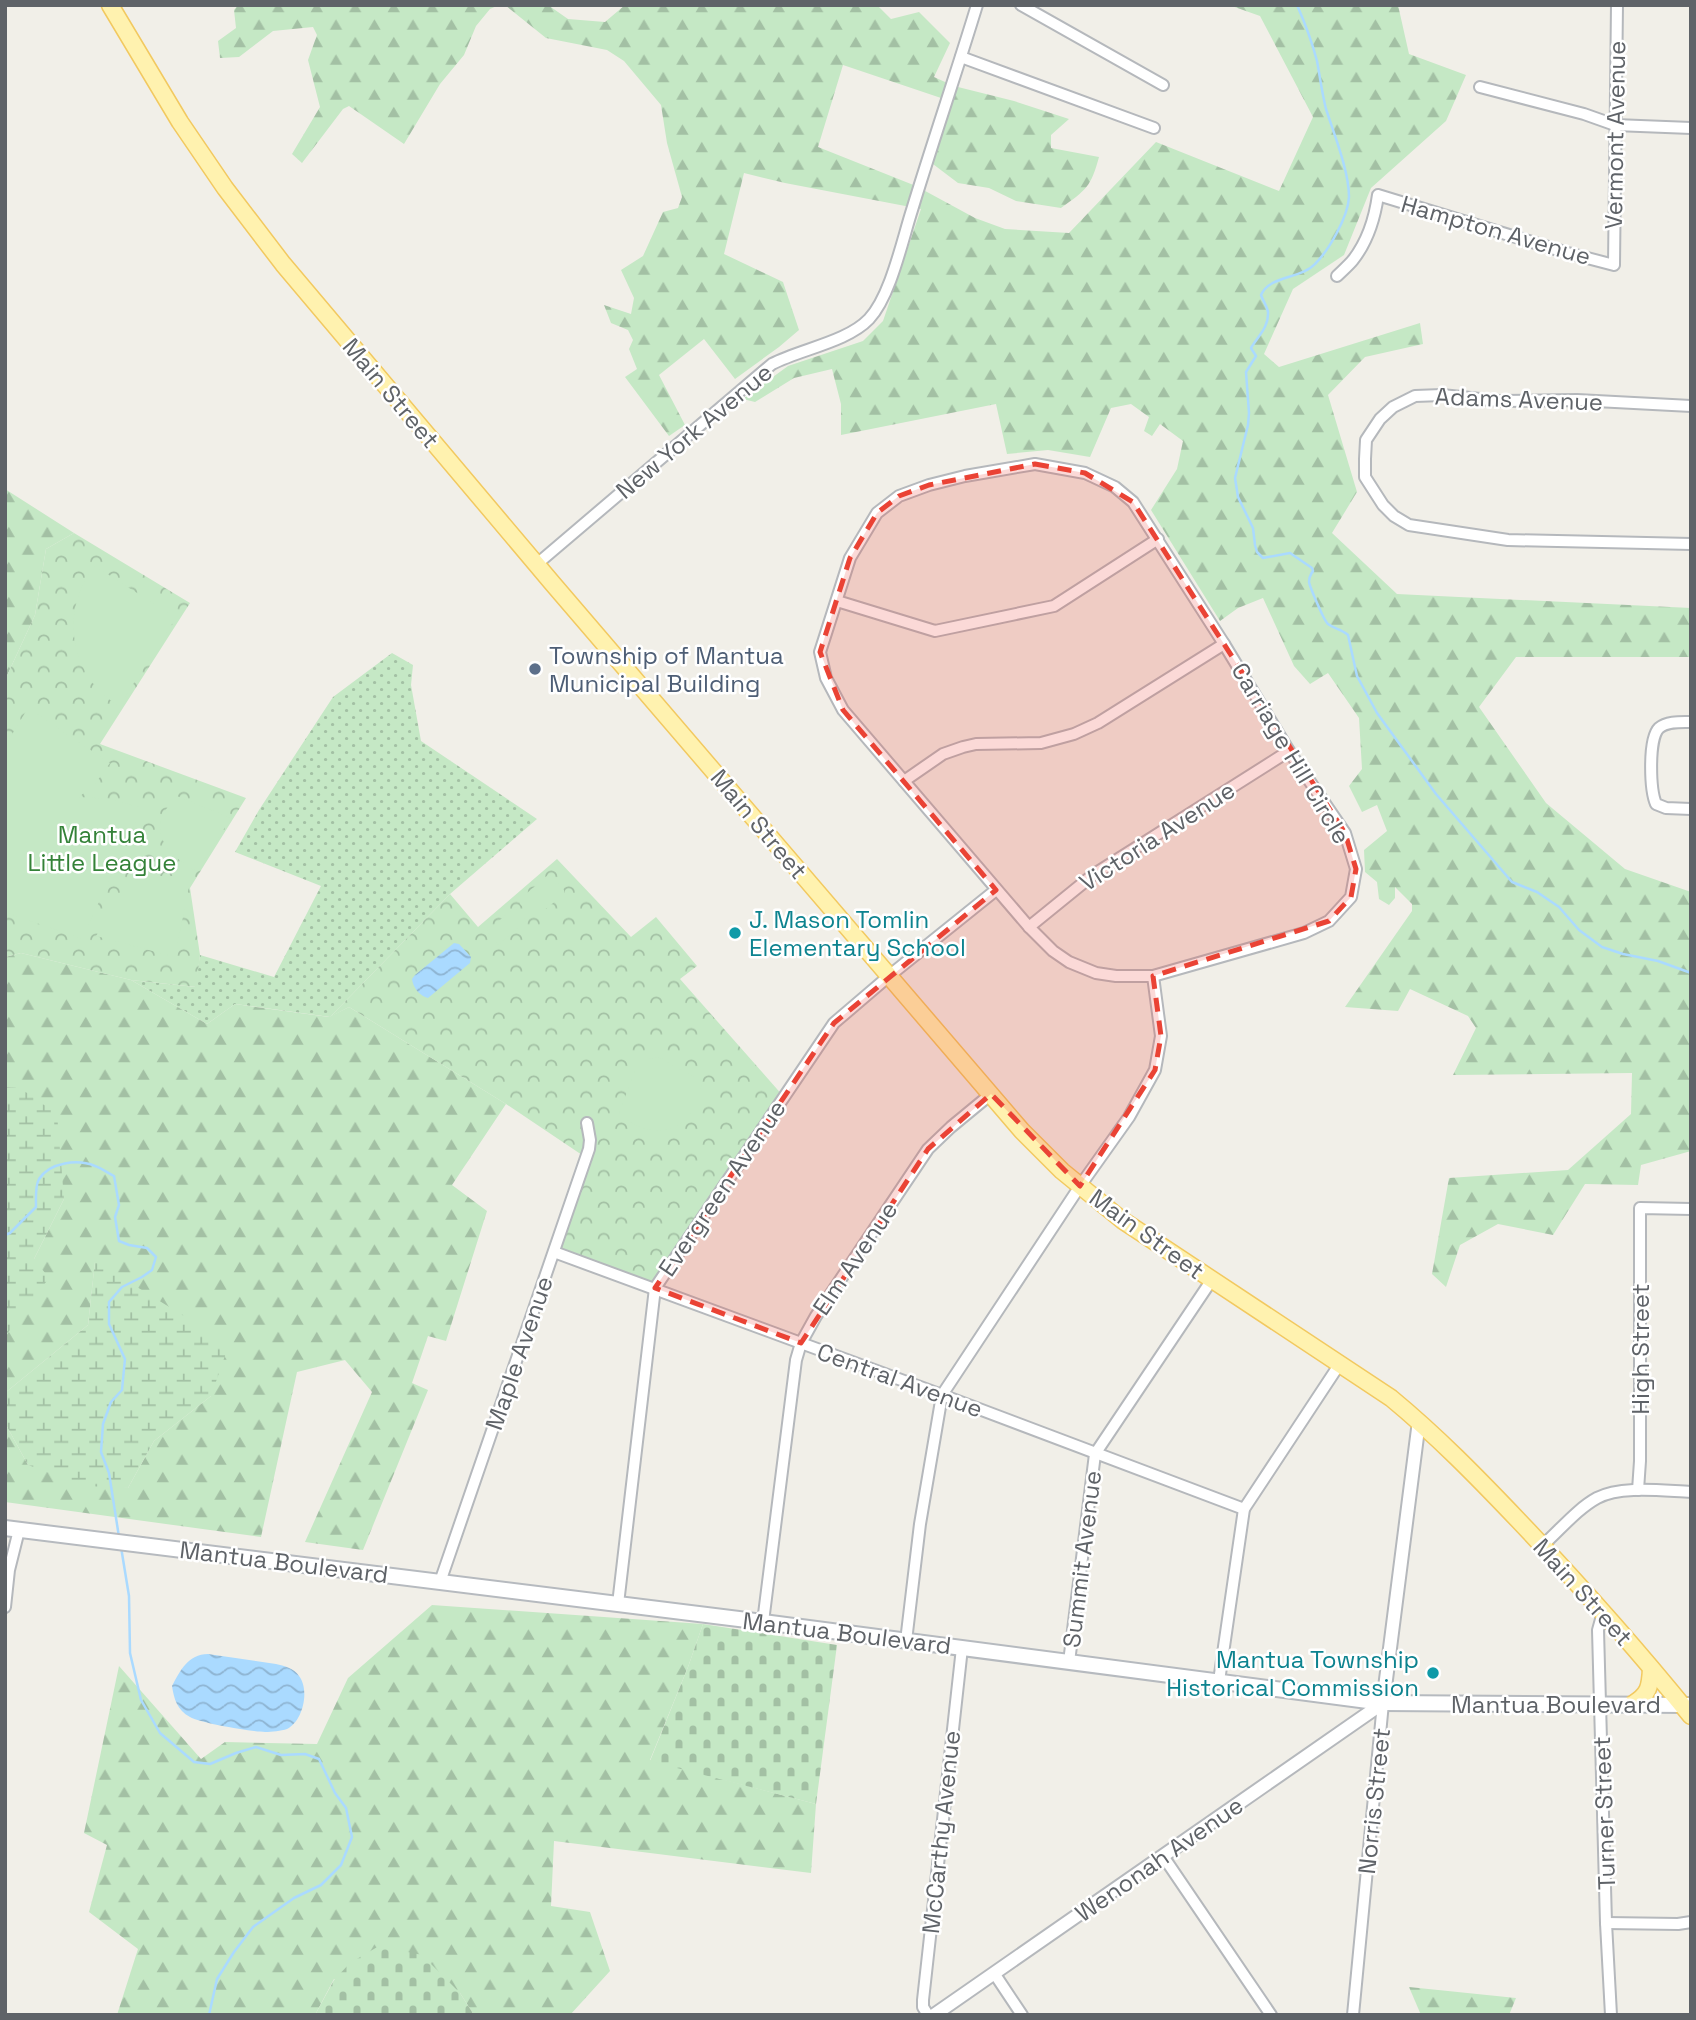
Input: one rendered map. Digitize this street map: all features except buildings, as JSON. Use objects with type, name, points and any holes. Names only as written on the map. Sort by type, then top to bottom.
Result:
[{"type":"main road","name":"Main Street","points":[[110,5],[180,122],[249,221],[318,307],[889,976],[1042,1151],[1122,1220],[1391,1398],[1419,1421],[1448,1447],[1542,1546],[1688,1709]]},
{"type":"main road","name":"Mantua Boulevard","points":[[12,1529],[763,1622],[907,1634],[962,1648],[1383,1703],[1633,1704],[1688,1709]]},
{"type":"main road","points":[[1633,1704],[1643,1698],[1648,1690],[1651,1669]]},
{"type":"street","name":"New York Avenue","points":[[537,564],[772,364],[844,335],[869,318],[881,301],[898,257],[977,5]]},
{"type":"street","points":[[1021,5],[1163,85]]},
{"type":"street","name":"Vermont Avenue","points":[[1614,265],[1617,5]]},
{"type":"street","points":[[961,57],[1154,128]]},
{"type":"street","points":[[1480,87],[1584,114],[1615,125],[1691,128]]},
{"type":"street","name":"Hampton Avenue","points":[[1336,276],[1354,259],[1368,231],[1378,195],[1614,265]]},
{"type":"street","name":"Adams Avenue","points":[[1691,405],[1577,400],[1499,401],[1442,395],[1415,396],[1394,407],[1380,419],[1366,440],[1365,477],[1383,505],[1409,525],[1508,540],[1691,544]]},
{"type":"street","name":"Carriage Hill Circle","points":[[1035,464],[1085,473],[1115,486],[1133,502],[1158,539],[1289,751],[1345,833],[1356,869],[1351,897],[1329,921],[1304,933],[1153,976],[1116,976],[1096,973],[1069,962],[1053,951],[1029,927],[844,710],[826,678],[820,652],[850,558],[877,513],[899,496],[965,476],[1035,464]]},
{"type":"street","points":[[836,601],[935,631],[1054,606],[1158,539]]},
{"type":"street","points":[[904,780],[943,754],[963,747],[976,744],[1041,743],[1098,723],[1224,644]]},
{"type":"street","points":[[1691,722],[1666,724],[1657,730],[1653,743],[1652,786],[1656,803],[1666,808],[1691,809]]},
{"type":"street","name":"Victoria Avenue","points":[[1029,927],[1093,875],[1289,751]]},
{"type":"street","name":"Evergreen Avenue","points":[[618,1604],[655,1288],[834,1024],[996,890]]},
{"type":"street","points":[[907,1634],[920,1524],[942,1395],[1080,1186],[1129,1117],[1155,1070],[1161,1036],[1153,976]]},
{"type":"street","name":"Elm Avenue","points":[[763,1622],[796,1360],[801,1343],[816,1316],[929,1149],[991,1094]]},
{"type":"street","name":"Maple Avenue","points":[[440,1581],[589,1149],[587,1124]]},
{"type":"street","name":"High Street","points":[[1638,1490],[1640,1208],[1691,1209]]},
{"type":"street","name":"Central Avenue","points":[[554,1252],[1244,1509]]},
{"type":"street","name":"Summit Avenue","points":[[1069,1662],[1095,1454],[1211,1280]]},
{"type":"street","points":[[1219,1682],[1244,1509],[1339,1365]]},
{"type":"street","name":"Norris Street","points":[[1353,2015],[1383,1703],[1419,1421]]},
{"type":"street","points":[[1542,1546],[1598,1497],[1638,1490],[1691,1492]]},
{"type":"street","points":[[5,1607],[12,1529]]},
{"type":"street","name":"Turner Street","points":[[1603,1612],[1598,1630],[1611,2015]]},
{"type":"street","name":"McCarthy Avenue","points":[[928,2015],[923,2007],[923,2000],[962,1648]]},
{"type":"street","name":"Wenonah Avenue","points":[[934,2015],[1383,1703]]},
{"type":"street","points":[[1163,1856],[1271,2015]]},
{"type":"street","points":[[1606,1923],[1691,1922]]},
{"type":"street","points":[[994,1973],[1022,2015]]},
{"type":"highlighted area","points":[[1035,464],[1085,473],[1133,502],[1345,833],[1356,869],[1351,897],[1329,921],[1153,976],[1161,1036],[1155,1070],[1080,1186],[991,1094],[928,1149],[801,1343],[655,1288],[834,1023],[996,890],[843,710],[820,652],[850,558],[877,513],[899,496],[929,485]]},
{"type":"green space","points":[[238,5],[499,5],[490,9],[476,26],[464,55],[440,84],[404,144],[349,106],[343,109],[302,163],[292,154],[320,107],[308,60],[317,35],[313,27],[273,31],[239,57],[220,58],[218,41],[236,28],[234,10]]},
{"type":"green space","points":[[505,5],[548,5],[568,19],[605,22],[625,5],[877,5],[891,19],[919,12],[950,43],[934,77],[954,86],[1014,101],[1069,119],[1051,135],[1051,148],[1099,157],[1086,187],[1061,208],[1016,201],[989,188],[958,183],[925,158],[944,99],[843,65],[818,147],[916,186],[975,218],[1005,229],[1069,233],[1156,142],[1279,191],[1313,117],[1260,16],[1229,5],[1398,5],[1409,54],[1466,75],[1446,121],[1371,188],[1344,255],[1293,289],[1264,354],[1279,367],[1420,323],[1423,344],[1365,357],[1328,395],[1357,492],[1332,533],[1397,594],[1691,608],[1691,657],[1516,657],[1479,707],[1546,803],[1625,869],[1691,892],[1691,1151],[1641,1165],[1638,1185],[1585,1184],[1553,1235],[1498,1224],[1460,1245],[1446,1287],[1432,1274],[1449,1178],[1568,1170],[1631,1114],[1632,1073],[1453,1075],[1476,1028],[1468,1016],[1410,989],[1398,1011],[1345,1007],[1412,911],[1412,904],[1395,887],[1395,898],[1389,905],[1379,899],[1377,882],[1365,872],[1364,850],[1387,831],[1377,805],[1362,812],[1349,786],[1362,769],[1359,718],[1328,673],[1310,684],[1294,666],[1263,598],[1238,608],[1220,621],[1151,510],[1177,469],[1183,441],[1160,424],[1152,436],[1144,431],[1149,417],[1131,404],[1111,408],[1090,457],[1048,450],[1007,454],[996,404],[841,435],[841,404],[832,369],[794,378],[755,402],[743,399],[788,366],[863,341],[883,321],[921,209],[744,173],[724,254],[783,282],[799,330],[735,379],[704,339],[659,375],[685,425],[669,436],[625,377],[637,369],[629,349],[633,340],[628,330],[611,323],[604,305],[631,314],[634,298],[621,270],[643,256],[663,212],[678,208],[682,197],[667,143],[661,105],[624,61],[607,50],[546,38]]},
{"type":"green space","points":[[5,489],[74,533],[46,549],[35,615],[5,680]]},
{"type":"green space","name":"Mantua Little League","points":[[74,533],[190,603],[100,744],[246,798],[190,888],[200,955],[196,987],[131,980],[21,953],[5,957],[5,680],[35,615],[46,549]]},
{"type":"green space","points":[[95,566],[176,618],[119,706],[89,678],[75,641],[77,602],[84,583]]},
{"type":"green space","points":[[392,653],[413,665],[411,685],[421,741],[537,819],[450,894],[330,1017],[235,1004],[207,1024],[131,980],[195,987],[200,955],[274,977],[321,886],[235,852],[259,810],[333,697]]},
{"type":"green space","points":[[28,708],[110,763],[95,784],[79,797],[111,799],[142,808],[82,939],[5,912],[5,746]]},
{"type":"green space","points":[[177,796],[231,818],[197,871],[174,856],[160,832],[163,814]]},
{"type":"green space","points":[[557,859],[631,937],[656,917],[697,966],[680,979],[784,1097],[659,1293],[558,1253],[588,1159],[506,1104],[349,1007],[330,1017],[450,894],[478,927]]},
{"type":"green space","points":[[548,875],[564,890],[564,894],[536,917],[532,917],[520,904],[520,899]]},
{"type":"green space","points":[[191,876],[175,957],[96,936],[130,885],[139,878]]},
{"type":"green space","points":[[515,907],[526,921],[498,945],[487,931]]},
{"type":"green space","points":[[21,953],[131,980],[207,1024],[235,1004],[329,1017],[349,1007],[506,1104],[452,1185],[487,1211],[446,1341],[428,1336],[412,1383],[428,1390],[363,1550],[305,1542],[372,1392],[345,1360],[297,1372],[261,1537],[5,1502],[5,1423],[28,1465],[128,1488],[154,1441],[211,1396],[95,1262],[88,1325],[5,1393],[5,1333],[34,1259],[64,1199],[20,1089],[5,1087],[5,957]]},
{"type":"green space","points":[[659,1057],[702,1082],[697,1101],[689,1115],[681,1124],[661,1131],[639,1127],[619,1113],[637,1065],[647,1059]]},
{"type":"green space","points":[[5,1087],[20,1088],[57,1114],[64,1199],[34,1259],[49,1278],[7,1334],[5,1333]]},
{"type":"green space","points":[[95,1261],[229,1344],[211,1396],[154,1441],[128,1488],[87,1486],[28,1465],[5,1423],[5,1393],[88,1325]]},
{"type":"green space","points":[[432,1605],[703,1624],[650,1760],[816,1804],[811,1873],[554,1841],[551,1906],[590,1912],[610,1971],[570,2015],[474,2015],[460,1993],[334,1979],[315,2015],[117,2015],[138,1949],[89,1912],[107,1845],[84,1833],[119,1666],[201,1759],[225,1742],[317,1744],[348,1678]]},
{"type":"green space","points":[[703,1624],[837,1645],[816,1804],[650,1761]]},
{"type":"green space","points":[[379,1946],[422,1955],[460,1993],[474,2015],[315,2015],[334,1980],[350,1963]]},
{"type":"green space","points":[[1409,1987],[1516,1998],[1509,2015],[1421,2015]]},
{"type":"water","points":[[454,943],[459,944],[471,957],[470,963],[428,998],[422,995],[415,988],[412,979]]},
{"type":"water","points":[[208,1654],[276,1664],[294,1671],[302,1682],[304,1697],[301,1712],[293,1725],[287,1729],[265,1732],[239,1729],[196,1719],[182,1711],[172,1686],[190,1660]]},
{"type":"waterway","points":[[1297,5],[1317,61],[1326,109],[1344,164],[1349,197],[1337,233],[1315,264],[1271,284],[1261,295],[1268,318],[1265,328],[1251,348],[1256,356],[1246,372],[1248,425],[1235,478],[1238,497],[1253,528],[1257,552],[1263,558],[1290,553],[1312,568],[1309,582],[1320,611],[1328,624],[1348,635],[1357,676],[1377,713],[1436,794],[1512,882],[1537,892],[1559,907],[1579,930],[1602,947],[1658,961],[1691,973]]},
{"type":"waterway","points":[[5,1235],[36,1207],[37,1185],[44,1173],[65,1164],[88,1164],[114,1176],[119,1205],[115,1217],[119,1241],[147,1248],[156,1257],[152,1270],[122,1287],[109,1302],[109,1324],[125,1359],[122,1390],[111,1402],[103,1424],[101,1452],[109,1473],[119,1537]]},
{"type":"waterway","points":[[121,1547],[129,1596],[130,1653],[141,1700],[160,1733],[194,1762],[210,1764],[256,1747],[281,1755],[305,1754],[319,1759],[335,1793],[346,1808],[352,1837],[341,1865],[321,1885],[294,1898],[253,1927],[217,1979],[209,2015]]},
{"type":"place","name":"Township of Mantua Municipal Building","points":[[535,669]]},
{"type":"place","name":"J. Mason Tomlin Elementary School","points":[[735,933]]},
{"type":"place","name":"Mantua Township Historical Commission","points":[[1433,1673]]}]
